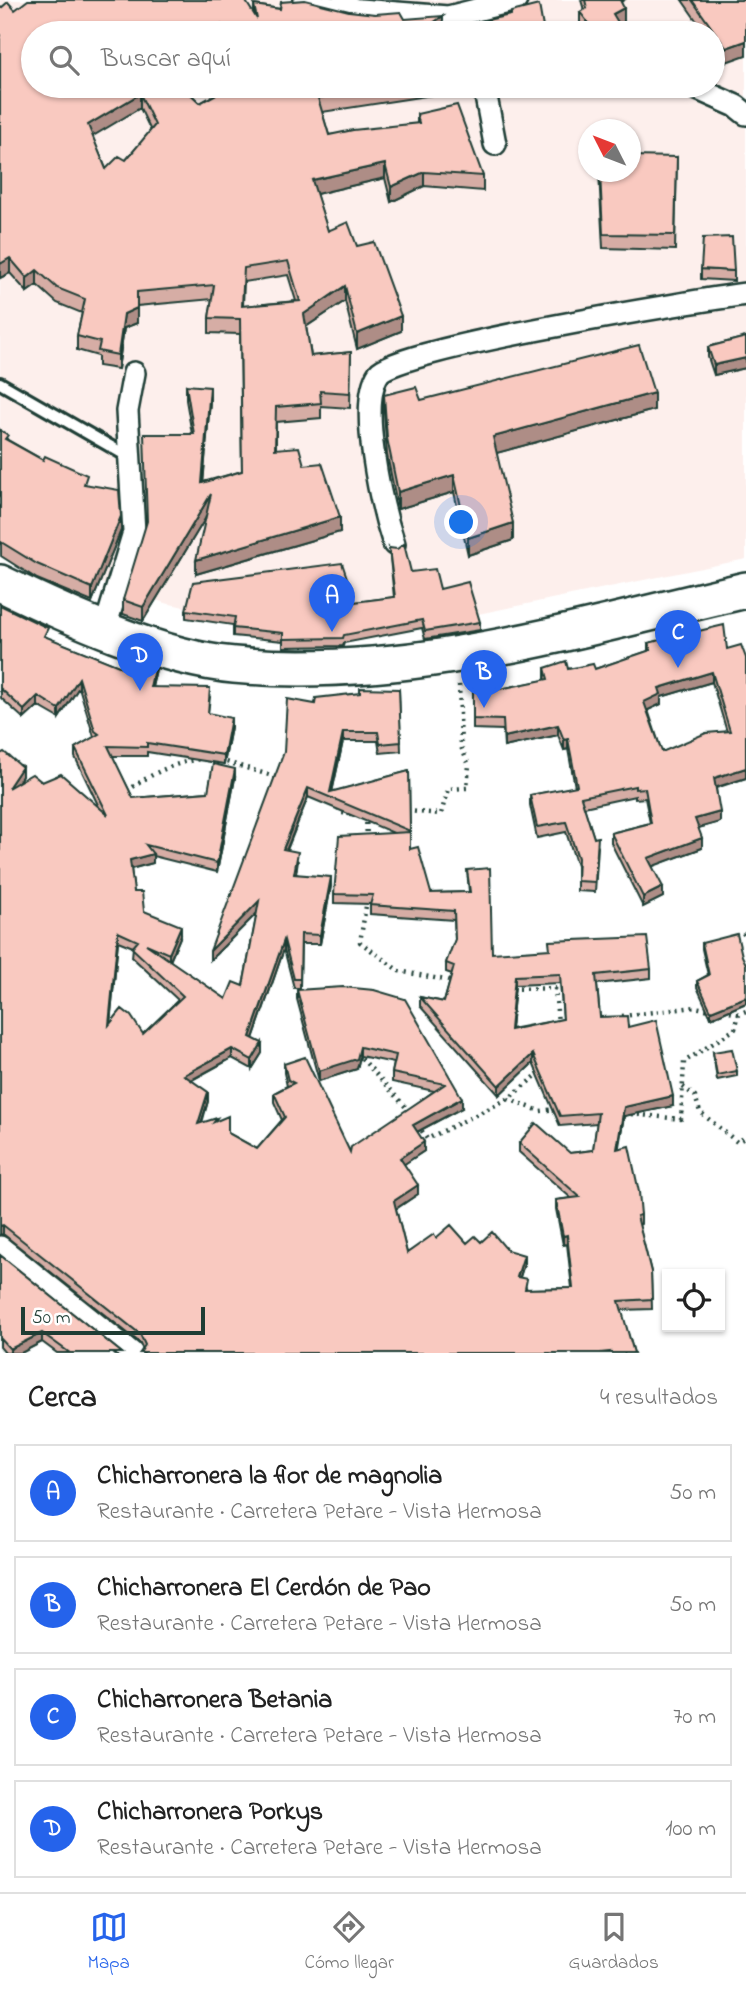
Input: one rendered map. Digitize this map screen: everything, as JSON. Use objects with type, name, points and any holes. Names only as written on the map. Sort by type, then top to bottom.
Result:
[{"type":"main road","points":[[0,583],[104,628],[184,655],[233,665],[376,667],[458,656],[746,590]]},
{"type":"street","points":[[305,0],[322,7],[448,17],[516,0]]},
{"type":"street","points":[[486,98],[495,144]]},
{"type":"street","points":[[719,98],[737,106],[746,114]]},
{"type":"street","points":[[394,544],[385,515],[371,416],[370,389],[381,370],[406,359],[478,342],[746,294]]},
{"type":"street","points":[[104,628],[134,532],[127,411],[134,373]]},
{"type":"street","points":[[0,1247],[132,1353]]},
{"type":"lane","points":[[0,383],[128,457]]},
{"type":"path","points":[[396,810],[441,814],[448,789],[467,788],[469,765],[461,747],[458,656]]},
{"type":"path","points":[[123,793],[147,775],[168,766],[208,758],[248,767],[284,780]]},
{"type":"path","points":[[335,803],[341,813],[354,817],[376,811]]},
{"type":"path","points":[[366,814],[367,853]]},
{"type":"path","points":[[367,892],[360,942],[399,971],[459,983]]},
{"type":"path","points":[[555,988],[558,1023],[570,1022]]},
{"type":"path","points":[[505,989],[567,988]]},
{"type":"path","points":[[618,1017],[695,1007],[739,1014],[746,1011]]},
{"type":"path","points":[[629,1113],[681,1119],[684,1062],[735,1029],[739,1014]]},
{"type":"path","points":[[349,1045],[408,1109],[427,1139],[508,1099],[532,1076],[551,1065]]},
{"type":"path","points":[[682,1087],[695,1097],[700,1112],[737,1142],[746,1137]]},
{"type":"path","points":[[508,1099],[540,1111],[565,1109]]},
{"type":"shaded area","points":[[0,0],[746,0],[746,559],[459,618],[289,628],[165,603],[43,565],[0,545]]},
{"type":"building","points":[[28,0],[245,0],[257,19],[254,5],[280,9],[281,2],[305,0],[349,11],[375,14],[401,12],[405,19],[443,16],[436,21],[21,21],[21,98],[133,98],[88,125],[106,169],[119,156],[126,160],[155,125],[142,98],[195,98],[200,103],[209,98],[318,98],[329,135],[419,123],[417,114],[457,105],[483,176],[424,172],[391,187],[385,164],[312,180],[328,231],[348,222],[357,246],[374,242],[401,316],[357,334],[345,286],[304,314],[311,356],[351,352],[350,393],[320,391],[321,403],[276,407],[275,449],[299,447],[304,465],[322,463],[340,517],[196,560],[211,494],[143,607],[123,600],[147,521],[144,434],[194,434],[186,385],[210,387],[202,483],[242,471],[240,319],[209,318],[214,285],[137,292],[137,308],[124,314],[118,355],[98,351],[100,342],[77,336],[85,299],[57,288],[37,270],[27,278],[10,258],[0,264],[0,9],[8,2],[15,10]],"holes":[[[288,261],[300,301],[242,306],[244,268]]]},
{"type":"building","points":[[585,0],[620,0],[624,8],[613,14],[617,21],[587,21],[580,12],[587,8]]},
{"type":"building","points":[[692,0],[746,0],[746,41],[726,48],[725,21],[707,21]]},
{"type":"building","points":[[539,5],[542,21],[483,21],[511,15],[511,12]]},
{"type":"building","points":[[641,156],[677,157],[675,235],[603,234],[600,182],[641,182]]},
{"type":"building","points":[[732,237],[734,271],[701,269],[703,238]]},
{"type":"building","points":[[746,337],[746,358],[714,365],[708,347]]},
{"type":"building","points":[[639,345],[654,393],[493,437],[513,523],[468,538],[454,475],[398,492],[387,438],[384,395],[416,387],[421,400]]},
{"type":"building","points":[[0,430],[8,435],[5,439],[43,460],[45,456],[87,475],[84,484],[119,490],[121,516],[92,588],[37,564],[0,543]]},
{"type":"building","points":[[404,544],[411,572],[435,569],[440,589],[468,582],[480,622],[425,631],[422,620],[344,635],[343,638],[283,639],[283,633],[233,628],[235,617],[186,610],[193,582],[342,563],[355,602],[395,597],[389,548],[397,549]]},
{"type":"building","points":[[0,605],[48,628],[44,636],[131,671],[135,653],[156,660],[150,687],[210,688],[208,713],[231,718],[224,755],[147,743],[147,747],[108,746],[133,798],[208,792],[213,764],[235,769],[217,863],[146,845],[153,854],[130,860],[134,892],[142,892],[144,911],[181,926],[169,954],[146,944],[226,999],[233,982],[243,986],[259,901],[210,951],[284,752],[287,699],[315,704],[316,698],[360,693],[360,688],[399,689],[401,742],[380,744],[378,732],[343,732],[330,792],[409,771],[410,831],[308,788],[283,849],[298,852],[294,874],[331,877],[320,935],[301,934],[300,979],[294,979],[284,940],[250,1037],[262,1043],[252,1060],[232,1049],[184,1075],[208,1092],[198,1124],[217,1118],[214,1122],[228,1116],[228,1133],[257,1149],[285,1117],[274,1093],[294,1083],[288,1080],[284,1064],[305,1057],[350,1152],[351,1147],[445,1084],[392,1073],[396,1055],[360,1047],[357,1059],[319,1071],[297,990],[343,987],[374,990],[405,999],[462,1098],[413,1125],[424,1142],[400,1158],[418,1185],[394,1201],[407,1253],[434,1234],[436,1238],[451,1225],[467,1243],[475,1236],[481,1242],[492,1232],[507,1250],[524,1255],[517,1277],[527,1279],[525,1289],[573,1288],[567,1235],[563,1236],[556,1200],[580,1197],[519,1143],[536,1123],[570,1153],[593,1150],[598,1113],[560,1116],[533,1054],[499,1086],[420,997],[444,1002],[454,966],[446,963],[455,939],[454,911],[370,905],[373,895],[334,894],[339,836],[410,832],[410,849],[418,847],[431,893],[470,892],[467,870],[490,868],[492,953],[550,949],[549,941],[647,937],[651,969],[596,975],[600,1017],[627,1016],[628,1027],[656,1020],[673,1096],[624,1107],[617,1149],[629,1146],[639,1192],[641,1215],[637,1216],[651,1272],[652,1299],[619,1301],[634,1353],[140,1353],[145,1345],[140,1334],[3,1225],[0,1226],[0,754],[4,752],[22,767],[8,788],[32,774],[42,782],[61,774],[108,815],[75,748],[99,734],[95,731],[79,678],[59,709],[38,696],[24,710],[0,690]],"holes":[[[118,932],[138,941],[132,948],[183,996],[143,1034],[131,1016],[122,1009],[109,1025]],[[560,974],[563,1019],[510,1030],[515,976]]]},
{"type":"building","points":[[724,625],[727,649],[741,645],[746,658],[746,768],[714,778],[720,812],[695,819],[702,838],[648,858],[663,887],[643,897],[611,833],[651,823],[645,788],[635,789],[635,786],[581,797],[594,838],[598,837],[595,882],[577,881],[578,858],[566,822],[537,827],[530,795],[577,786],[568,739],[564,740],[558,725],[504,737],[503,720],[473,719],[473,677],[495,677],[495,690],[548,679],[545,668],[566,661],[568,669],[593,664],[595,669],[651,650],[648,643]],"holes":[[[712,672],[730,731],[706,733],[662,752],[644,702],[661,694],[659,688]]]},
{"type":"building","points":[[737,934],[746,964],[746,997],[711,1011],[697,981],[709,975],[702,943]]},
{"type":"building","points":[[732,1049],[737,1071],[717,1075],[713,1052]]},
{"type":"building","points":[[0,1255],[122,1353],[70,1353],[42,1333],[10,1349],[0,1338]]},
{"type":"place","name":"Chicharronera la flor de magnolia","points":[[332,632]]},
{"type":"place","name":"Chicharronera Betania","points":[[678,668]]},
{"type":"place","name":"Chicharronera Porkys","points":[[140,691]]},
{"type":"place","name":"Chicharronera El Cerdón de Pao","points":[[484,708]]}]
